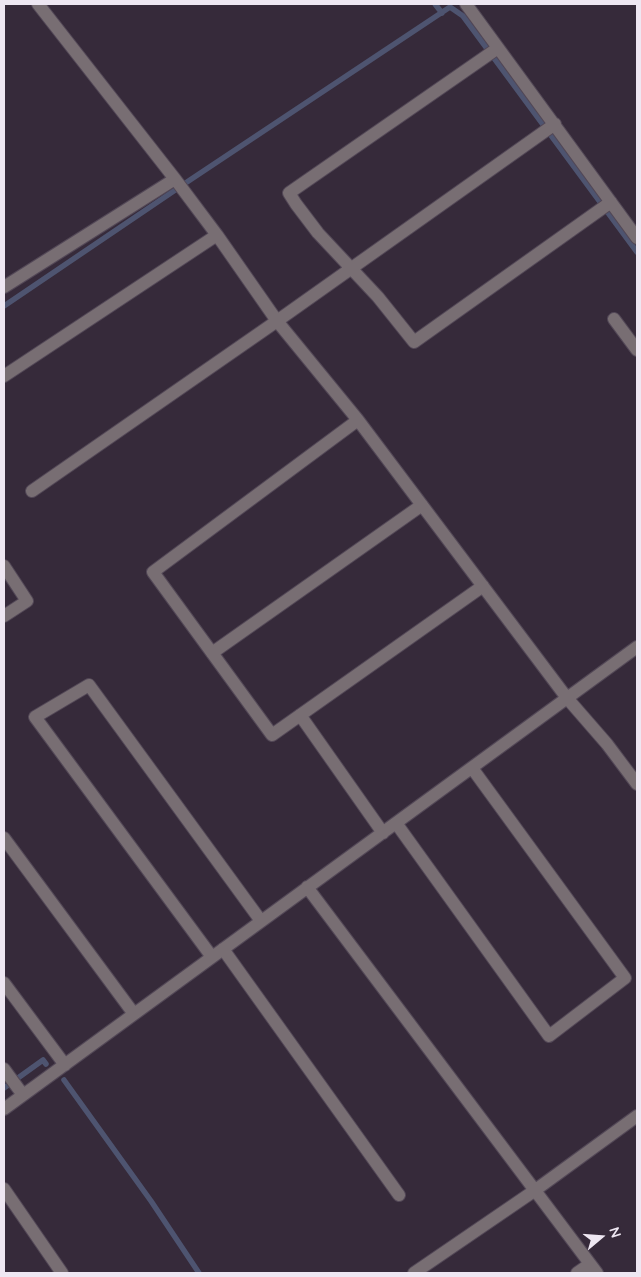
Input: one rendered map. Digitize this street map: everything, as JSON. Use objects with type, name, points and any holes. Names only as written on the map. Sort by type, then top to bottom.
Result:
[{"type":"street","points":[[38,4],[175,179],[277,321],[358,420],[567,698],[607,744],[637,784]]},
{"type":"street","points":[[466,4],[493,51],[549,128],[606,205],[637,238]]},
{"type":"street","points":[[493,51],[290,193],[318,233],[378,296],[414,342],[606,205]]},
{"type":"street","points":[[32,491],[277,321],[549,128]]},
{"type":"street","points":[[4,288],[175,179]]},
{"type":"street","points":[[4,376],[217,235]]},
{"type":"street","points":[[614,319],[637,350]]},
{"type":"street","points":[[358,420],[152,572],[272,735],[483,586]]},
{"type":"street","points":[[212,653],[422,505]]},
{"type":"street","points":[[4,566],[27,601],[4,616]]},
{"type":"street","points":[[4,1109],[13,1081],[65,1065],[637,647]]},
{"type":"street","points":[[261,921],[89,684],[35,717],[218,953],[399,1195]]},
{"type":"street","points":[[300,715],[382,833]]},
{"type":"street","points":[[396,823],[549,1036],[625,978],[472,768]]},
{"type":"street","points":[[4,838],[134,1014]]},
{"type":"street","points":[[307,887],[594,1269],[577,1273]]},
{"type":"street","points":[[4,983],[65,1065]]},
{"type":"street","points":[[414,1273],[534,1191],[637,1116]]},
{"type":"street","points":[[4,1189],[62,1273]]},
{"type":"waterway","points":[[435,4],[442,13]]},
{"type":"waterway","points":[[4,306],[450,7],[463,16],[637,252]]},
{"type":"waterway","points":[[4,1088],[43,1060],[46,1064]]},
{"type":"waterway","points":[[64,1080],[151,1201],[199,1273]]}]
